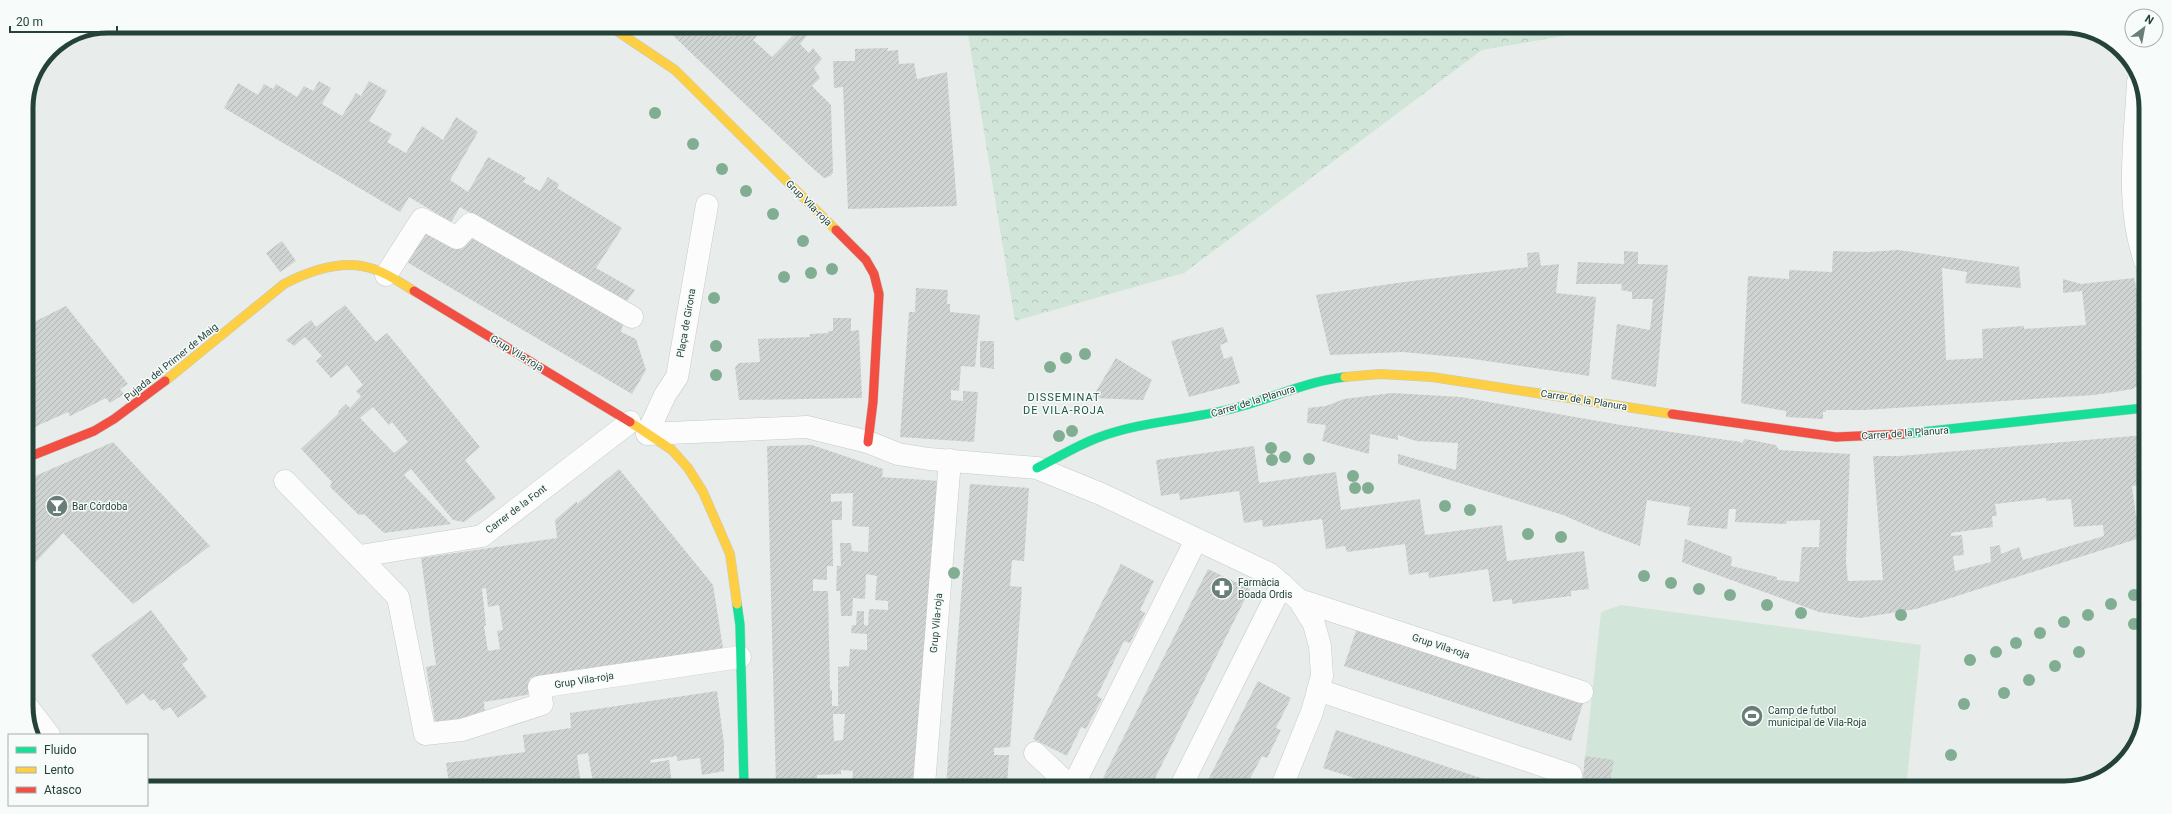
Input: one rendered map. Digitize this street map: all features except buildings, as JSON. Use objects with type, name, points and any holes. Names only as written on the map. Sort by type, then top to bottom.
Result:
[{"type":"street","name":"Grup Vila-roja","points":[[620,33],[675,70],[866,260],[874,274],[879,294],[873,402],[868,442]]},
{"type":"street","points":[[2137,91],[2132,165],[2133,207],[2139,240]]},
{"type":"street","name":"Plaça de Girona","points":[[647,434],[665,395],[677,377],[707,205]]},
{"type":"street","points":[[386,275],[422,219],[457,238],[470,224],[632,317]]},
{"type":"street","name":"Grup Vila-roja","points":[[321,269],[338,265],[356,266],[372,268],[386,275],[630,422],[672,450],[688,468],[703,492],[730,554],[740,625],[744,781]]},
{"type":"street","name":"Pujada del Primer de Maig","points":[[33,455],[88,434],[114,419],[152,392],[284,284],[299,276],[321,269]]},
{"type":"street","name":"Carrer de la Planura","points":[[1037,468],[1097,438],[1158,422],[1196,417],[1242,406],[1303,385],[1338,378],[1380,374],[1432,377],[1685,416],[1836,437],[1926,433],[2139,409]]},
{"type":"street","name":"Carrer de la Font","points":[[360,556],[482,536],[630,422]]},
{"type":"street","name":"Grup Vila-roja","points":[[647,434],[807,427],[868,442],[898,454],[1037,468],[1101,494],[1270,574],[1299,600],[1314,624],[1320,646],[1322,676],[1312,712],[1287,781]]},
{"type":"street","name":"Grup Vila-roja","points":[[924,781],[950,460]]},
{"type":"street","points":[[285,480],[360,556]]},
{"type":"street","points":[[1076,781],[1196,540]]},
{"type":"street","name":"Grup Vila-roja","points":[[360,556],[398,597],[425,734],[462,730],[542,704],[539,687],[740,657]]},
{"type":"street","points":[[1184,781],[1282,584]]},
{"type":"street","name":"Grup Vila-roja","points":[[1299,600],[1582,692]]},
{"type":"street","points":[[1318,690],[1571,775]]},
{"type":"street","points":[[34,716],[47,734]]},
{"type":"street","points":[[1035,753],[1065,781]]},
{"type":"green space","points":[[1582,33],[1482,50],[1184,273],[1015,321],[968,34]]},
{"type":"green space","name":"Camp de futbol municipal de Vila-Roja","points":[[1621,605],[1921,645],[1907,781],[1583,781],[1601,612]]},
{"type":"traffic: fast","points":[[1037,468],[1097,438],[1115,432],[1133,427],[1224,411],[1306,385],[1345,377]]},
{"type":"traffic: fast","points":[[1903,434],[2139,409]]},
{"type":"traffic: fast","points":[[737,604],[740,625],[744,781]]},
{"type":"traffic: slow","points":[[620,33],[675,70],[836,230]]},
{"type":"traffic: slow","points":[[165,381],[284,284],[317,270],[341,265],[365,267],[386,274],[414,291]]},
{"type":"traffic: slow","points":[[1345,377],[1380,374],[1432,377],[1672,414]]},
{"type":"traffic: slow","points":[[630,422],[672,450],[688,468],[703,492],[730,554],[737,604]]},
{"type":"traffic: jam","points":[[836,230],[866,260],[874,274],[879,294],[873,402],[868,442]]},
{"type":"traffic: jam","points":[[414,291],[630,422]]},
{"type":"traffic: jam","points":[[33,455],[94,431],[114,419],[165,381]]},
{"type":"traffic: jam","points":[[1672,414],[1836,437],[1903,434]]},
{"type":"place","name":"Bar Córdoba","points":[[57,506]]},
{"type":"place","name":"Farmàcia Boada Ordis","points":[[1222,588]]},
{"type":"place","name":"Camp de futbol municipal de Vila-Roja","points":[[1752,716]]},
{"type":"district","name":"DISSEMINAT DE VILA-ROJA","points":[[1064,403]]}]
